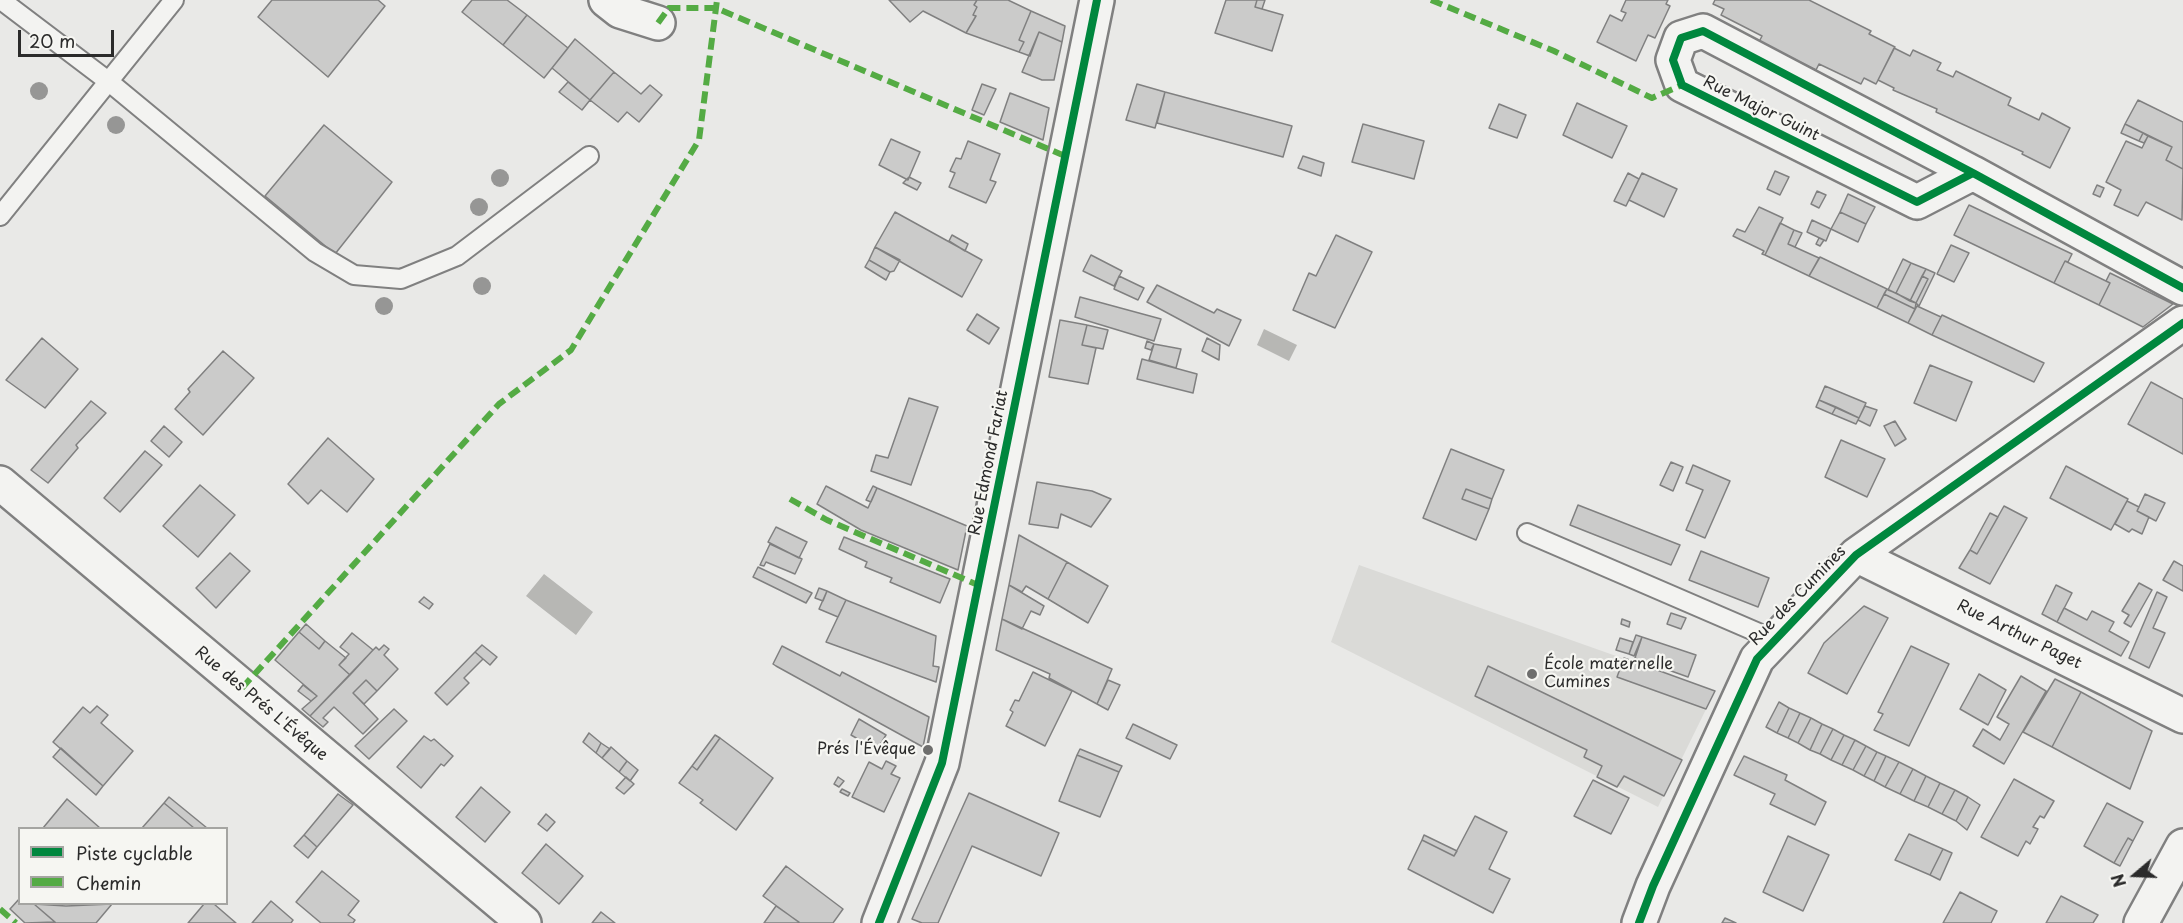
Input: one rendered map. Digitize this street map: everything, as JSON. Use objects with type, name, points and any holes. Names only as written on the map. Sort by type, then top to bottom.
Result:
[{"type":"street","points":[[606,0],[620,12],[658,23]]},
{"type":"street","name":"Rue Edmond Fariat","points":[[879,923],[942,763],[1097,0]]},
{"type":"street","name":"Rue Major Guint","points":[[1973,173],[1917,202],[1682,85],[1673,60],[1681,38],[1703,31],[1973,173],[2183,288]]},
{"type":"street","name":"Rue des Cumines","points":[[1639,923],[1653,886],[1757,659],[1856,555],[2183,323]]},
{"type":"street","name":"Rue des Prés L'Évêque","points":[[0,483],[524,923]]},
{"type":"street","name":"Rue Arthur Paget","points":[[1856,555],[2183,716]]},
{"type":"street","points":[[2141,923],[2183,846]]},
{"type":"lane","points":[[1,0],[108,81],[315,252],[354,275],[401,279],[457,256],[589,156]]},
{"type":"lane","points":[[0,216],[174,0]]},
{"type":"lane","points":[[1527,533],[1775,640]]},
{"type":"shaded area","points":[[1264,329],[1297,345],[1289,361],[1257,345]]},
{"type":"shaded area","name":"École maternelle Cumines","points":[[1359,565],[1715,691],[1658,807],[1331,642]]},
{"type":"shaded area","points":[[544,574],[593,612],[576,635],[526,596]]},
{"type":"building","points":[[272,0],[378,0],[385,6],[328,77],[258,17]]},
{"type":"building","points":[[472,0],[507,0],[527,15],[503,45],[462,12]]},
{"type":"building","points":[[889,0],[977,0],[974,5],[977,7],[973,15],[976,16],[966,33],[923,11],[910,22]]},
{"type":"building","points":[[977,0],[1008,0],[1031,11],[1019,40],[1024,42],[1019,52],[966,33],[976,16],[973,15],[977,7],[974,5]]},
{"type":"building","points":[[1226,0],[1257,0],[1255,7],[1283,15],[1272,51],[1215,33]]},
{"type":"building","points":[[1257,0],[1265,0],[1262,9],[1255,7]]},
{"type":"building","points":[[1626,0],[1668,0],[1666,4],[1670,6],[1655,38],[1648,35],[1636,61],[1597,42],[1610,15],[1622,21],[1626,13],[1621,11]]},
{"type":"building","points":[[1715,0],[1809,0],[1871,31],[1869,34],[1895,47],[1876,84],[1864,78],[1861,84],[1819,64],[1816,70],[1759,42],[1762,36],[1721,15],[1724,9],[1713,4]]},
{"type":"building","points":[[1031,11],[1065,26],[1062,42],[1039,32],[1030,56],[1019,52],[1024,42],[1019,40]]},
{"type":"building","points":[[527,15],[568,48],[544,78],[503,45]]},
{"type":"building","points":[[1039,32],[1062,42],[1054,80],[1042,80],[1022,72]]},
{"type":"building","points":[[575,39],[614,72],[590,100],[552,68]]},
{"type":"building","points":[[1894,48],[1910,56],[1913,50],[1941,63],[1937,70],[1953,77],[1956,71],[2011,98],[2008,105],[2039,120],[2042,113],[2070,128],[2050,168],[2022,154],[2023,152],[1936,112],[1937,109],[1893,90],[1894,88],[1878,80]]},
{"type":"building","points":[[614,72],[641,94],[650,85],[662,95],[639,122],[627,112],[618,122],[590,100]]},
{"type":"building","points":[[568,82],[590,100],[582,110],[559,92]]},
{"type":"building","points":[[982,84],[996,89],[984,115],[972,110]]},
{"type":"building","points":[[1137,84],[1165,92],[1155,128],[1126,120]]},
{"type":"building","points":[[1165,92],[1292,126],[1283,157],[1157,123]]},
{"type":"building","points":[[1010,93],[1049,108],[1043,140],[1000,122]]},
{"type":"building","points":[[2138,100],[2183,122],[2183,169],[2166,160],[2172,147],[2125,124]]},
{"type":"building","points":[[1577,103],[1627,126],[1612,158],[1563,135]]},
{"type":"building","points":[[1499,104],[1526,115],[1517,138],[1489,128]]},
{"type":"building","points":[[1363,124],[1424,141],[1414,179],[1352,162]]},
{"type":"building","points":[[2125,124],[2143,133],[2139,141],[2121,133]]},
{"type":"building","points":[[324,125],[392,182],[335,254],[265,196]]},
{"type":"building","points":[[2143,133],[2148,136],[2144,143],[2139,141]]},
{"type":"building","points":[[2148,136],[2172,147],[2166,160],[2183,169],[2182,220],[2146,202],[2138,216],[2114,205],[2121,190],[2106,182],[2126,141],[2142,148]]},
{"type":"building","points":[[891,139],[920,152],[908,180],[879,165]]},
{"type":"building","points":[[968,141],[1000,154],[990,180],[996,182],[986,203],[949,187],[955,173],[950,171],[956,158],[961,159]]},
{"type":"building","points":[[1303,156],[1324,163],[1321,176],[1298,168]]},
{"type":"building","points":[[1775,171],[1789,177],[1780,195],[1767,189]]},
{"type":"building","points":[[1628,173],[1639,179],[1626,206],[1614,201]]},
{"type":"building","points":[[1642,173],[1677,189],[1664,217],[1629,200]]},
{"type":"building","points":[[909,177],[921,183],[917,190],[903,183]]},
{"type":"building","points":[[2097,185],[2104,188],[2100,197],[2093,194]]},
{"type":"building","points":[[1817,191],[1826,195],[1819,208],[1811,204]]},
{"type":"building","points":[[1848,194],[1875,207],[1866,224],[1840,212]]},
{"type":"building","points":[[1969,205],[2072,254],[2068,262],[2065,261],[2054,283],[1954,235]]},
{"type":"building","points":[[1759,207],[1783,218],[1765,255],[1762,254],[1764,251],[1733,236],[1737,229],[1745,232]]},
{"type":"building","points":[[895,212],[982,260],[962,297],[875,247]]},
{"type":"building","points":[[1840,212],[1866,224],[1858,242],[1831,229]]},
{"type":"building","points":[[1812,220],[1831,229],[1826,241],[1807,232]]},
{"type":"building","points":[[1780,223],[1794,230],[1788,244],[1819,258],[1809,276],[1765,255]]},
{"type":"building","points":[[1794,230],[1802,233],[1795,247],[1788,244]]},
{"type":"building","points":[[952,235],[968,244],[965,251],[949,241]]},
{"type":"building","points":[[1336,235],[1372,252],[1335,328],[1293,310],[1309,273],[1316,276]]},
{"type":"building","points":[[1819,238],[1824,240],[1820,246],[1816,244]]},
{"type":"building","points":[[1951,245],[1969,253],[1954,282],[1937,274]]},
{"type":"building","points":[[875,247],[900,260],[894,271],[890,272],[869,260]]},
{"type":"building","points":[[1091,255],[1122,271],[1114,286],[1083,271]]},
{"type":"building","points":[[1820,257],[1887,289],[1877,308],[1809,276]]},
{"type":"building","points":[[1903,259],[1911,263],[1896,293],[1888,290]]},
{"type":"building","points":[[869,260],[890,272],[886,280],[865,267]]},
{"type":"building","points":[[2065,261],[2110,283],[2099,305],[2054,283]]},
{"type":"building","points":[[1911,263],[1926,269],[1910,301],[1896,293]]},
{"type":"building","points":[[1926,269],[1935,273],[1919,306],[1916,303],[1928,279],[1922,276]]},
{"type":"building","points":[[2110,273],[2173,304],[2143,327],[2099,305],[2110,283],[2106,281]]},
{"type":"building","points":[[1119,276],[1144,288],[1138,300],[1114,289]]},
{"type":"building","points":[[1922,276],[1928,279],[1916,303],[1910,301]]},
{"type":"building","points":[[1157,285],[1214,313],[1217,309],[1241,320],[1229,346],[1147,302]]},
{"type":"building","points":[[1887,289],[1916,303],[1915,309],[1884,294]]},
{"type":"building","points":[[1884,294],[1915,309],[1908,323],[1877,308]]},
{"type":"building","points":[[1080,297],[1161,319],[1154,341],[1075,317]]},
{"type":"building","points":[[1917,306],[1941,317],[1932,335],[1908,323]]},
{"type":"building","points":[[977,314],[999,328],[989,344],[967,330]]},
{"type":"building","points":[[1942,315],[2044,363],[2034,382],[1932,335]]},
{"type":"building","points":[[1060,320],[1087,325],[1082,345],[1096,348],[1088,384],[1049,377]]},
{"type":"building","points":[[1087,325],[1108,330],[1103,349],[1082,345]]},
{"type":"building","points":[[42,338],[78,369],[45,408],[6,380]]},
{"type":"building","points":[[1207,338],[1220,345],[1219,360],[1202,351]]},
{"type":"building","points":[[1147,341],[1154,344],[1151,350],[1145,348]]},
{"type":"building","points":[[1154,344],[1181,349],[1176,368],[1149,360]]},
{"type":"building","points":[[223,351],[254,378],[203,435],[175,409],[190,392],[188,389]]},
{"type":"building","points":[[1142,359],[1197,374],[1193,393],[1137,379]]},
{"type":"building","points":[[1930,365],[1972,382],[1956,421],[1914,403]]},
{"type":"building","points":[[2151,382],[2183,399],[2183,454],[2128,424]]},
{"type":"building","points":[[1825,386],[1866,403],[1859,418],[1819,400]]},
{"type":"building","points":[[909,398],[938,407],[911,485],[871,471],[876,455],[888,458]]},
{"type":"building","points":[[1819,400],[1836,407],[1832,414],[1816,407]]},
{"type":"building","points":[[91,401],[106,413],[76,445],[78,448],[48,483],[31,470]]},
{"type":"building","points":[[1865,406],[1877,410],[1870,426],[1858,420]]},
{"type":"building","points":[[1836,407],[1859,418],[1856,424],[1832,414]]},
{"type":"building","points":[[1895,421],[1906,439],[1895,446],[1884,426]]},
{"type":"building","points":[[164,426],[182,442],[169,457],[151,441]]},
{"type":"building","points":[[328,438],[374,479],[347,512],[321,490],[308,504],[288,484]]},
{"type":"building","points":[[1841,440],[1885,459],[1867,497],[1825,477]]},
{"type":"building","points":[[1451,449],[1504,470],[1492,499],[1466,489],[1462,499],[1489,509],[1476,540],[1423,518]]},
{"type":"building","points":[[145,451],[162,465],[120,512],[104,498]]},
{"type":"building","points":[[1671,462],[1683,467],[1673,491],[1660,485]]},
{"type":"building","points":[[1693,465],[1730,481],[1705,538],[1686,530],[1703,490],[1686,483]]},
{"type":"building","points":[[2066,466],[2128,499],[2111,530],[2050,498]]},
{"type":"building","points":[[1037,482],[1092,491],[1111,499],[1091,527],[1061,514],[1058,528],[1029,524]]},
{"type":"building","points":[[200,485],[235,515],[198,557],[163,526]]},
{"type":"building","points":[[826,486],[868,508],[877,488],[967,526],[958,570],[861,530],[817,504]]},
{"type":"building","points":[[873,486],[877,488],[871,502],[866,500]]},
{"type":"building","points":[[1466,489],[1492,499],[1489,509],[1462,499]]},
{"type":"building","points":[[2145,494],[2165,503],[2156,521],[2137,511]]},
{"type":"building","points":[[2127,501],[2139,507],[2137,511],[2149,517],[2142,534],[2132,529],[2129,532],[2115,524]]},
{"type":"building","points":[[1578,505],[1680,545],[1671,565],[1570,525]]},
{"type":"building","points":[[2004,506],[2027,518],[1990,584],[1959,568],[1970,550],[1977,554]]},
{"type":"building","points":[[1990,513],[1998,517],[1977,554],[1970,550]]},
{"type":"building","points":[[776,527],[807,542],[799,558],[768,542]]},
{"type":"building","points":[[1019,535],[1067,562],[1048,599],[1026,586],[1022,592],[1009,585]]},
{"type":"building","points":[[844,537],[950,579],[940,603],[890,582],[892,578],[865,567],[867,562],[839,549]]},
{"type":"building","points":[[770,544],[802,559],[795,574],[766,562],[764,566],[760,565]]},
{"type":"building","points":[[1701,551],[1769,578],[1758,607],[1689,580]]},
{"type":"building","points":[[230,553],[250,571],[216,608],[196,588]]},
{"type":"building","points":[[2174,561],[2183,566],[2183,591],[2163,580]]},
{"type":"building","points":[[1067,562],[1108,586],[1088,623],[1048,599]]},
{"type":"building","points":[[758,567],[812,593],[806,603],[753,577]]},
{"type":"building","points":[[2139,583],[2152,590],[2131,627],[2124,623],[2129,615],[2122,611]]},
{"type":"building","points":[[1009,585],[1044,606],[1040,615],[1031,611],[1022,629],[1002,619]]},
{"type":"building","points":[[2056,585],[2072,593],[2057,622],[2042,614]]},
{"type":"building","points":[[819,588],[827,591],[823,601],[815,598]]},
{"type":"building","points":[[827,591],[846,600],[838,617],[819,609]]},
{"type":"building","points":[[2157,592],[2167,597],[2153,628],[2165,633],[2149,668],[2129,658]]},
{"type":"building","points":[[424,597],[433,604],[429,609],[419,602]]},
{"type":"building","points":[[846,600],[936,636],[933,666],[939,667],[936,682],[826,642]]},
{"type":"building","points":[[1864,606],[1888,618],[1847,694],[1808,673],[1824,643]]},
{"type":"building","points":[[2064,608],[2087,620],[2092,611],[2114,622],[2109,631],[2129,642],[2121,656],[2057,622]]},
{"type":"building","points":[[1671,613],[1686,618],[1681,629],[1667,624]]},
{"type":"building","points":[[1002,619],[1112,669],[1097,704],[1049,678],[1050,674],[996,650]]},
{"type":"building","points":[[1622,619],[1630,622],[1629,627],[1621,624]]},
{"type":"building","points":[[306,624],[325,641],[319,649],[299,632]]},
{"type":"building","points":[[299,632],[319,649],[325,641],[346,658],[339,665],[350,675],[310,716],[302,709],[317,696],[275,660]]},
{"type":"building","points":[[352,633],[373,650],[350,675],[339,665],[349,654],[340,647]]},
{"type":"building","points":[[1636,635],[1642,637],[1634,656],[1629,654]]},
{"type":"building","points":[[1642,637],[1696,655],[1688,677],[1635,658]]},
{"type":"building","points":[[1620,638],[1633,642],[1629,654],[1616,650]]},
{"type":"building","points":[[384,645],[389,649],[384,655],[398,669],[377,691],[366,680],[353,693],[378,719],[363,734],[334,707],[323,718],[328,722],[323,727],[310,716],[376,647],[379,650]]},
{"type":"building","points":[[482,645],[497,657],[490,665],[475,652]]},
{"type":"building","points":[[782,646],[840,676],[842,672],[929,717],[923,747],[773,664]]},
{"type":"building","points":[[1911,646],[1949,664],[1909,746],[1874,730],[1883,714],[1878,712]]},
{"type":"building","points":[[475,652],[483,659],[464,678],[469,683],[447,705],[435,693]]},
{"type":"building","points":[[1624,658],[1715,691],[1706,709],[1617,677]]},
{"type":"building","points":[[1488,666],[1682,760],[1664,796],[1624,776],[1617,787],[1597,777],[1602,766],[1584,757],[1587,750],[1475,696]]},
{"type":"building","points":[[1033,672],[1072,691],[1045,746],[1006,726],[1013,712],[1010,710],[1015,700],[1019,701]]},
{"type":"building","points":[[1979,674],[2006,690],[1988,725],[1960,709]]},
{"type":"building","points":[[2021,676],[2046,691],[2004,764],[1973,746],[1983,729],[2000,740],[2009,724],[1997,717]]},
{"type":"building","points":[[2055,679],[2081,692],[2052,747],[2023,732]]},
{"type":"building","points":[[366,680],[377,691],[364,704],[353,693]]},
{"type":"building","points":[[1108,680],[1120,685],[1108,710],[1097,704]]},
{"type":"building","points":[[303,685],[317,696],[311,701],[298,691]]},
{"type":"building","points":[[2081,692],[2152,731],[2130,789],[2052,747]]},
{"type":"building","points":[[1779,702],[1789,708],[1777,733],[1766,727]]},
{"type":"building","points":[[97,706],[108,715],[101,723],[133,751],[103,786],[53,742],[83,707],[90,713]]},
{"type":"building","points":[[1789,708],[1800,713],[1788,738],[1777,733]]},
{"type":"building","points":[[394,709],[407,721],[369,759],[355,746]]},
{"type":"building","points":[[1800,713],[1811,718],[1798,743],[1788,738]]},
{"type":"building","points":[[1811,718],[1822,724],[1810,750],[1798,743]]},
{"type":"building","points":[[859,719],[886,735],[877,750],[851,735]]},
{"type":"building","points":[[1133,724],[1177,745],[1170,759],[1126,738]]},
{"type":"building","points":[[1822,724],[1833,729],[1820,754],[1810,750]]},
{"type":"building","points":[[1833,729],[1844,735],[1831,760],[1820,754]]},
{"type":"building","points":[[589,733],[601,743],[596,753],[583,742]]},
{"type":"building","points":[[715,735],[720,738],[697,770],[692,766]]},
{"type":"building","points":[[1844,735],[1855,740],[1842,765],[1831,760]]},
{"type":"building","points":[[424,736],[431,741],[434,739],[453,756],[444,766],[441,764],[421,788],[397,767]]},
{"type":"building","points":[[720,738],[773,778],[736,830],[700,803],[703,800],[679,783],[692,766],[697,770]]},
{"type":"building","points":[[1855,740],[1866,746],[1853,770],[1842,765]]},
{"type":"building","points":[[601,743],[610,749],[602,758],[596,753]]},
{"type":"building","points":[[1866,746],[1877,752],[1864,776],[1853,770]]},
{"type":"building","points":[[611,747],[627,761],[619,772],[602,758]]},
{"type":"building","points":[[61,748],[103,786],[96,795],[53,757]]},
{"type":"building","points":[[1080,749],[1122,766],[1119,772],[1077,755]]},
{"type":"building","points":[[1877,752],[1886,756],[1874,781],[1864,776]]},
{"type":"building","points":[[1077,755],[1119,772],[1100,817],[1059,801]]},
{"type":"building","points":[[1744,756],[1787,775],[1785,780],[1826,802],[1815,825],[1770,804],[1775,794],[1734,775]]},
{"type":"building","points":[[1886,756],[1899,762],[1885,787],[1874,781]]},
{"type":"building","points":[[627,761],[638,770],[630,781],[619,772]]},
{"type":"building","points":[[886,761],[896,766],[891,774],[900,778],[884,812],[852,797],[869,762],[882,769]]},
{"type":"building","points":[[1899,762],[1913,769],[1900,794],[1885,787]]},
{"type":"building","points":[[1913,769],[1926,776],[1914,801],[1900,794]]},
{"type":"building","points":[[1926,776],[1940,783],[1928,807],[1914,801]]},
{"type":"building","points":[[626,777],[634,784],[624,794],[616,788]]},
{"type":"building","points":[[838,777],[844,781],[839,787],[834,784]]},
{"type":"building","points":[[2014,779],[2054,801],[2044,818],[2040,816],[2033,827],[2038,829],[2030,844],[2026,841],[2018,856],[1981,837]]},
{"type":"building","points":[[1593,780],[1629,798],[1611,834],[1574,816]]},
{"type":"building","points":[[1940,783],[1955,790],[1942,814],[1928,807]]},
{"type":"building","points":[[481,787],[510,812],[485,842],[456,817]]},
{"type":"building","points":[[842,789],[850,793],[848,796],[840,792]]},
{"type":"building","points":[[1955,790],[1968,797],[1956,821],[1942,814]]},
{"type":"building","points":[[969,793],[1059,833],[1041,876],[972,846],[938,923],[922,923],[912,919]]},
{"type":"building","points":[[338,794],[353,805],[317,847],[304,835]]},
{"type":"building","points":[[169,797],[206,827],[193,827],[164,803]]},
{"type":"building","points":[[1968,797],[1980,805],[1967,830],[1956,821]]},
{"type":"building","points":[[67,799],[99,827],[44,827]]},
{"type":"building","points":[[164,803],[193,827],[143,827]]},
{"type":"building","points":[[2107,803],[2143,822],[2133,841],[2128,838],[2114,863],[2084,846]]},
{"type":"building","points":[[546,814],[555,822],[547,831],[538,824]]},
{"type":"building","points":[[1475,816],[1507,832],[1489,869],[1510,879],[1493,913],[1408,869],[1422,840],[1454,856]]},
{"type":"building","points":[[1909,834],[1943,849],[1930,875],[1895,860]]},
{"type":"building","points":[[304,835],[317,847],[308,858],[294,846]]},
{"type":"building","points":[[1424,835],[1457,851],[1454,856],[1422,840]]},
{"type":"building","points":[[1788,836],[1829,855],[1803,911],[1763,892]]},
{"type":"building","points":[[2128,838],[2133,841],[2120,866],[2114,863]]},
{"type":"building","points":[[546,844],[583,876],[559,904],[522,873]]},
{"type":"building","points":[[1943,849],[1952,853],[1940,880],[1930,875]]},
{"type":"building","points":[[786,866],[843,909],[833,923],[800,923],[763,896]]},
{"type":"building","points":[[322,871],[359,901],[348,915],[355,920],[353,923],[321,923],[296,902]]},
{"type":"building","points":[[1960,892],[1997,911],[1991,923],[1943,923]]},
{"type":"building","points":[[2061,896],[2098,915],[2093,923],[2046,923]]},
{"type":"building","points":[[18,900],[18,905],[35,905],[55,922],[25,923],[10,909]]},
{"type":"building","points":[[271,901],[293,920],[291,923],[252,923]]},
{"type":"building","points":[[35,905],[111,905],[96,923],[56,923]]},
{"type":"building","points":[[203,905],[215,905],[236,923],[188,923]]},
{"type":"building","points":[[776,906],[799,922],[764,923]]},
{"type":"building","points":[[601,912],[615,923],[592,923]]},
{"type":"building","points":[[1725,918],[1736,923],[1722,923]]},
{"type":"marked path","points":[[242,688],[499,404],[571,350],[699,140],[717,0]]},
{"type":"marked path","points":[[1431,0],[1554,51],[1652,98],[1682,85]]},
{"type":"marked path","points":[[658,23],[669,8],[716,8],[1065,156]]},
{"type":"marked path","points":[[790,499],[827,520],[978,585]]},
{"type":"marked path","points":[[0,909],[16,923]]},
{"type":"cycle path","points":[[879,923],[942,763],[1097,0]]},
{"type":"cycle path","points":[[1973,173],[1703,31],[1681,38],[1673,60],[1682,85],[1917,202],[1973,173],[2183,288]]},
{"type":"cycle path","points":[[1639,923],[1653,886],[1757,659],[1856,555],[2183,323]]},
{"type":"place","name":"École maternelle Cumines","points":[[1532,674]]},
{"type":"place","name":"Prés l'Évêque","points":[[928,750]]}]
